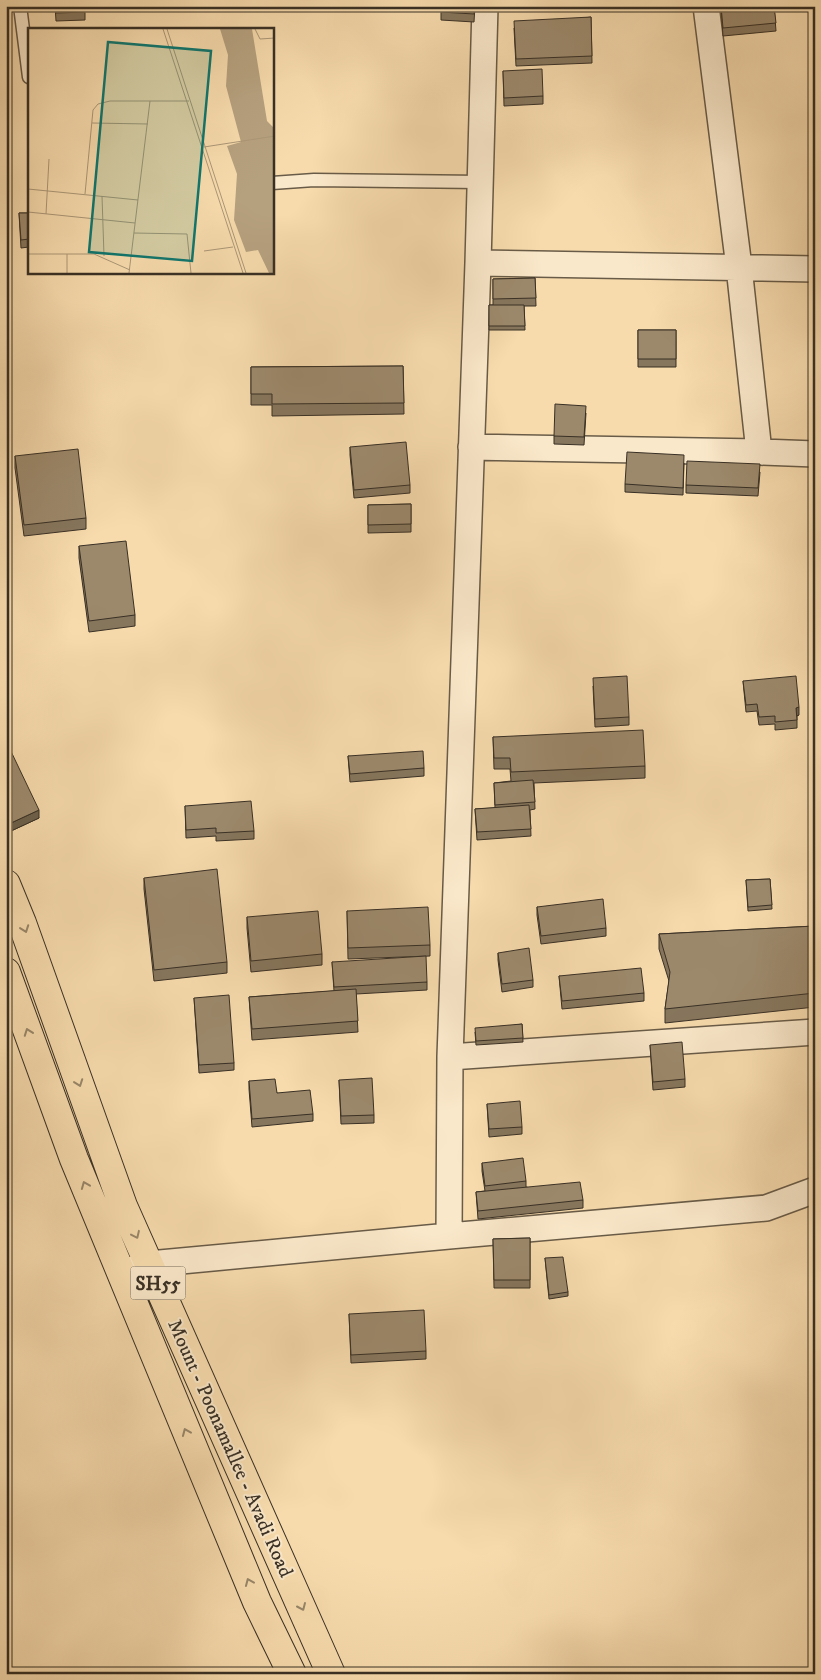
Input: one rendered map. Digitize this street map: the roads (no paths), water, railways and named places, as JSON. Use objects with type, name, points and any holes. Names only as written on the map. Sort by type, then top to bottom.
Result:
[{"type":"main road","name":"Mount - Poonamallee - Avadi Road","points":[[6,884],[22,923],[122,1206],[331,1674]]},
{"type":"main road","name":"Mount - Poonamallee - Avadi Road","points":[[6,972],[74,1159],[257,1602],[292,1674]]},
{"type":"street","points":[[449,1236],[450,1057],[478,263],[485,6]]},
{"type":"street","points":[[706,6],[739,267],[759,452]]},
{"type":"street","points":[[478,263],[815,269]]},
{"type":"street","points":[[471,447],[815,454]]},
{"type":"street","points":[[450,1057],[815,1032]]},
{"type":"street","points":[[121,1273],[149,1264],[766,1208],[815,1190]]},
{"type":"lane","points":[[20,6],[28,69]]},
{"type":"lane","points":[[274,184],[314,180],[480,182]]}]
